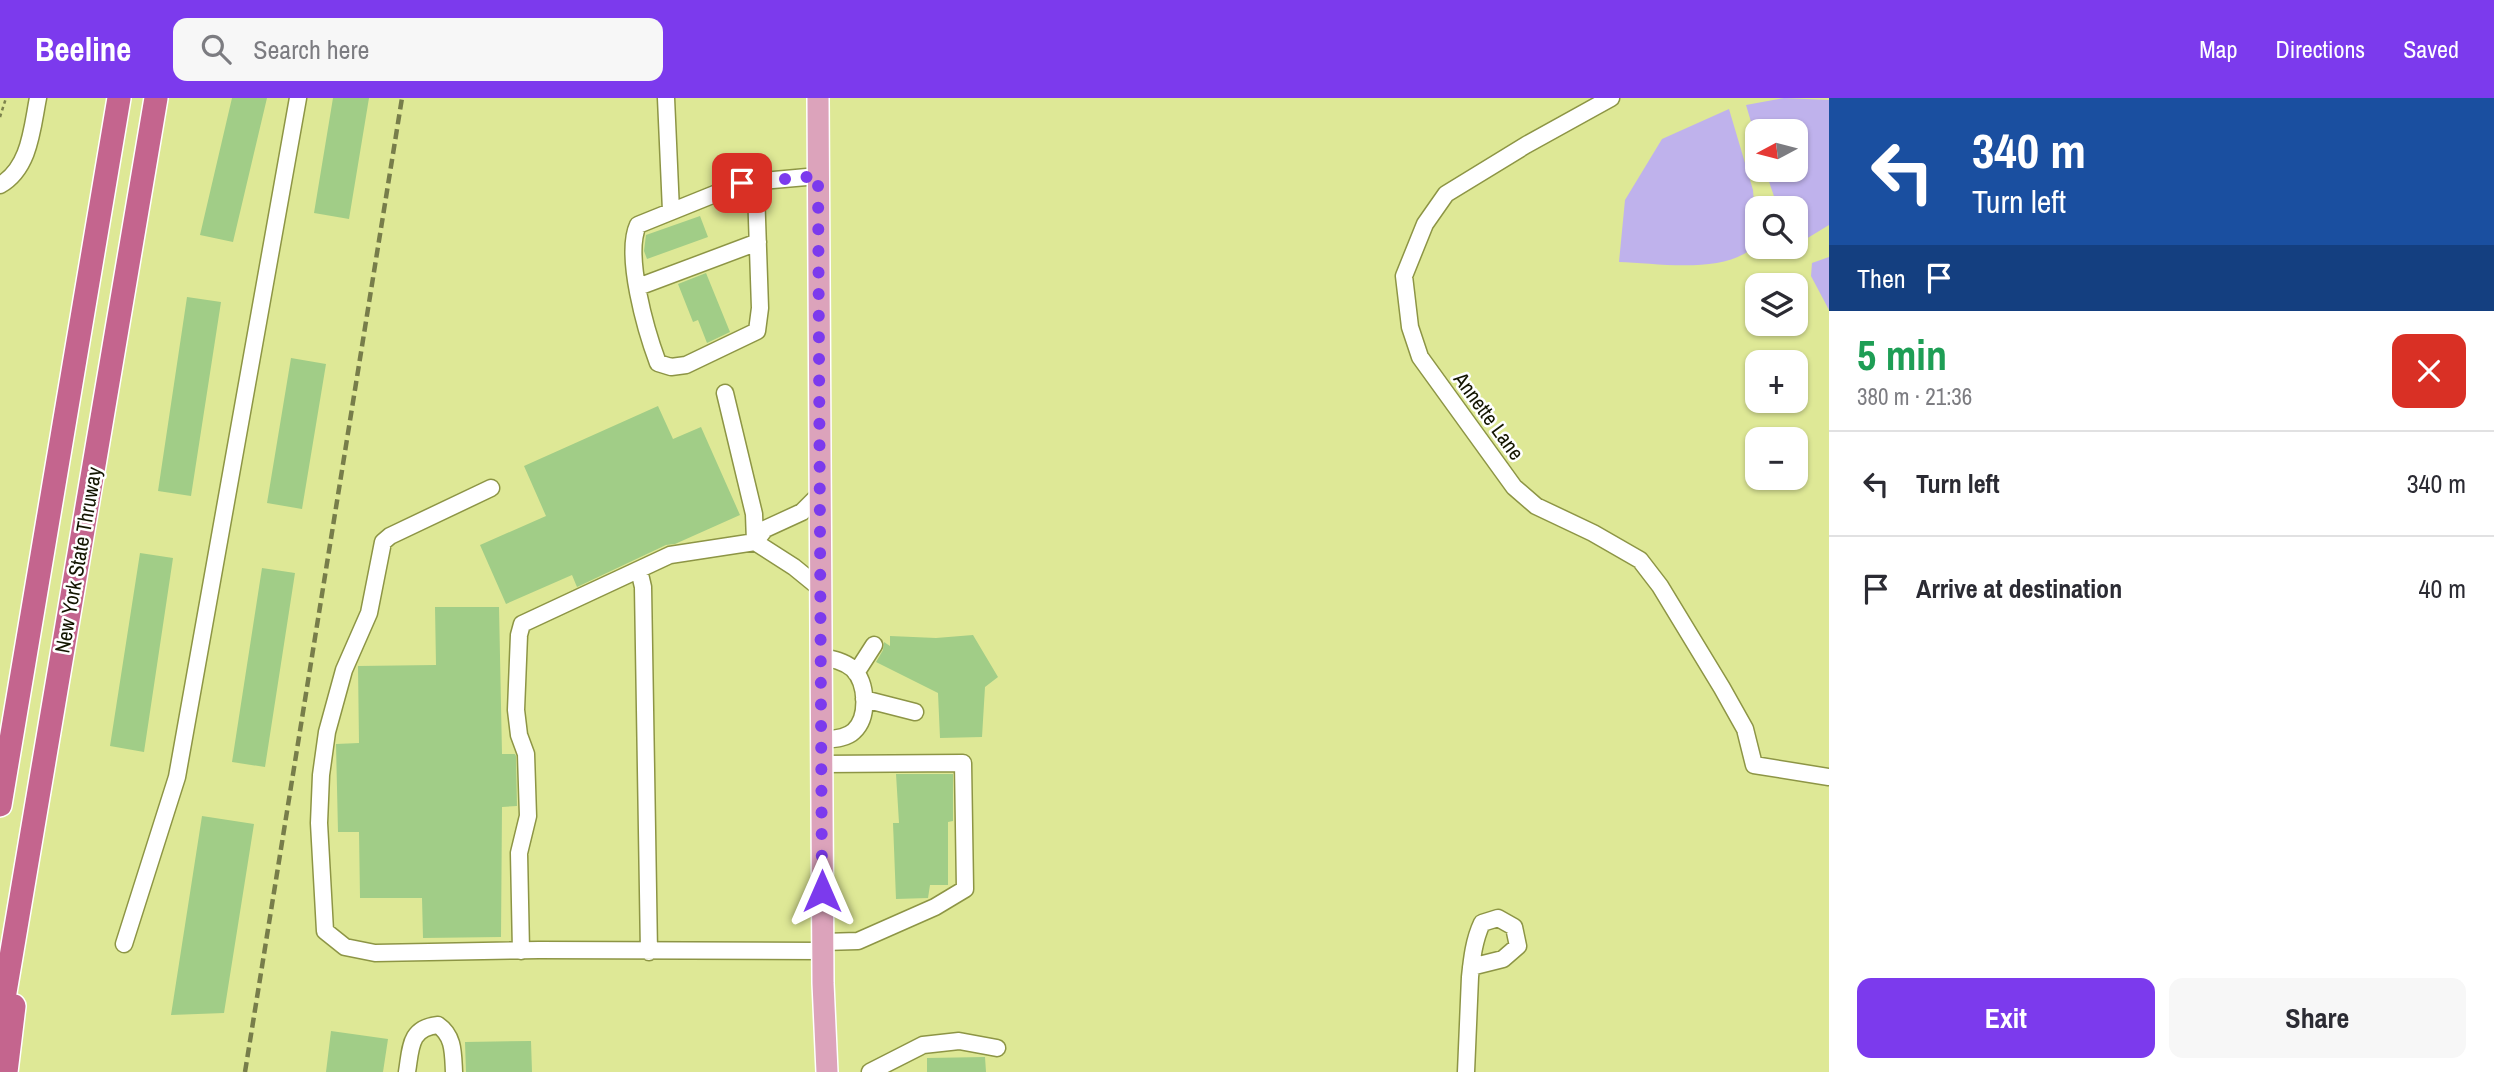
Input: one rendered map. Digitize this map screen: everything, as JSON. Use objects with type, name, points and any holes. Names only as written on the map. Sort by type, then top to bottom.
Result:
[{"type":"highway","name":"New York State Thruway","points":[[0,805],[119,98]]},
{"type":"highway","name":"New York State Thruway","points":[[0,1022],[156,98]]},
{"type":"highway","points":[[0,788],[10,744]]},
{"type":"highway","points":[[6,1072],[46,751]]},
{"type":"main road","points":[[818,98],[823,947],[827,1072]]},
{"type":"street","points":[[0,185],[23,160],[31,136],[38,98]]},
{"type":"street","points":[[124,944],[177,777],[298,98]]},
{"type":"street","points":[[666,98],[671,211]]},
{"type":"street","name":"Annette Lane","points":[[1611,98],[1526,145],[1446,194],[1425,224],[1404,276],[1410,327],[1420,357],[1514,487],[1536,506],[1640,560],[1654,578],[1745,729],[1755,765],[1829,777]]},
{"type":"street","points":[[761,181],[757,190],[760,308],[757,331],[686,365],[671,367],[658,363],[638,287],[632,237],[638,225],[742,183],[761,181],[818,176]]},
{"type":"street","points":[[638,287],[758,242]]},
{"type":"street","points":[[725,393],[754,514],[755,542]]},
{"type":"street","points":[[491,488],[390,536],[383,542],[369,614],[344,670],[327,732],[321,775],[319,823],[325,931],[345,947],[375,953],[649,952],[823,947],[858,941],[935,907],[965,889],[963,763],[822,764]]},
{"type":"street","points":[[755,542],[765,529],[802,512],[820,494]]},
{"type":"street","points":[[522,951],[519,853],[528,816],[526,754],[519,735],[516,710],[519,635],[522,624],[670,555],[755,542],[794,567],[821,589]]},
{"type":"street","points":[[639,570],[643,587],[649,952]]},
{"type":"street","points":[[856,673],[874,645]]},
{"type":"street","points":[[821,657],[841,661],[852,667],[862,684],[864,699],[861,721],[853,732],[822,740]]},
{"type":"street","points":[[864,699],[915,712]]},
{"type":"street","points":[[1465,1072],[1471,967]]},
{"type":"street","points":[[407,1072],[415,1035],[424,1026],[438,1024],[447,1031],[453,1046],[454,1072]]},
{"type":"street","points":[[870,1072],[923,1045],[959,1041],[997,1048]]},
{"type":"path","points":[[0,117],[6,98]]},
{"type":"shaded area","points":[[1784,98],[1829,100],[1829,225],[1808,238],[1808,196],[1774,196],[1769,182],[1808,182],[1808,119],[1750,119],[1746,105]]},
{"type":"shaded area","points":[[1729,109],[1745,163],[1745,182],[1751,182],[1753,190],[1753,196],[1745,196],[1745,253],[1712,264],[1619,262],[1625,200],[1662,139]]},
{"type":"shaded area","points":[[1829,257],[1829,310],[1811,276],[1812,263]]},
{"type":"building","points":[[232,98],[267,98],[233,242],[200,235]]},
{"type":"building","points":[[333,98],[369,98],[349,219],[314,213]]},
{"type":"building","points":[[700,216],[708,237],[647,259],[644,251],[646,235]]},
{"type":"building","points":[[706,273],[730,332],[707,343],[698,320],[693,322],[678,284]]},
{"type":"building","points":[[187,297],[221,302],[191,496],[158,491]]},
{"type":"building","points":[[291,358],[326,364],[302,509],[267,503]]},
{"type":"building","points":[[658,406],[673,439],[701,427],[740,515],[675,544],[666,545],[577,587],[572,575],[506,604],[480,545],[546,516],[524,466]]},
{"type":"building","points":[[140,553],[173,558],[144,752],[110,746]]},
{"type":"building","points":[[262,568],[295,573],[265,767],[232,762]]},
{"type":"building","points":[[435,607],[499,607],[502,754],[516,756],[517,806],[502,807],[501,937],[423,938],[422,898],[360,898],[359,832],[338,832],[336,744],[359,743],[358,666],[436,665]]},
{"type":"building","points":[[973,635],[998,677],[985,687],[982,737],[940,738],[938,693],[876,662],[884,642],[890,646],[890,636],[936,638]]},
{"type":"building","points":[[896,774],[953,774],[953,821],[948,822],[948,885],[930,885],[928,898],[896,899],[893,823],[899,823]]},
{"type":"building","points":[[202,816],[254,824],[224,1013],[171,1015]]},
{"type":"building","points":[[331,1031],[388,1039],[383,1072],[326,1072]]},
{"type":"building","points":[[531,1041],[532,1072],[466,1072],[465,1042]]},
{"type":"building","points":[[985,1057],[986,1072],[927,1072],[927,1058]]},
{"type":"railway","points":[[245,1072],[402,98]]},
{"type":"route","points":[[742,183],[818,176],[822,891]]}]
